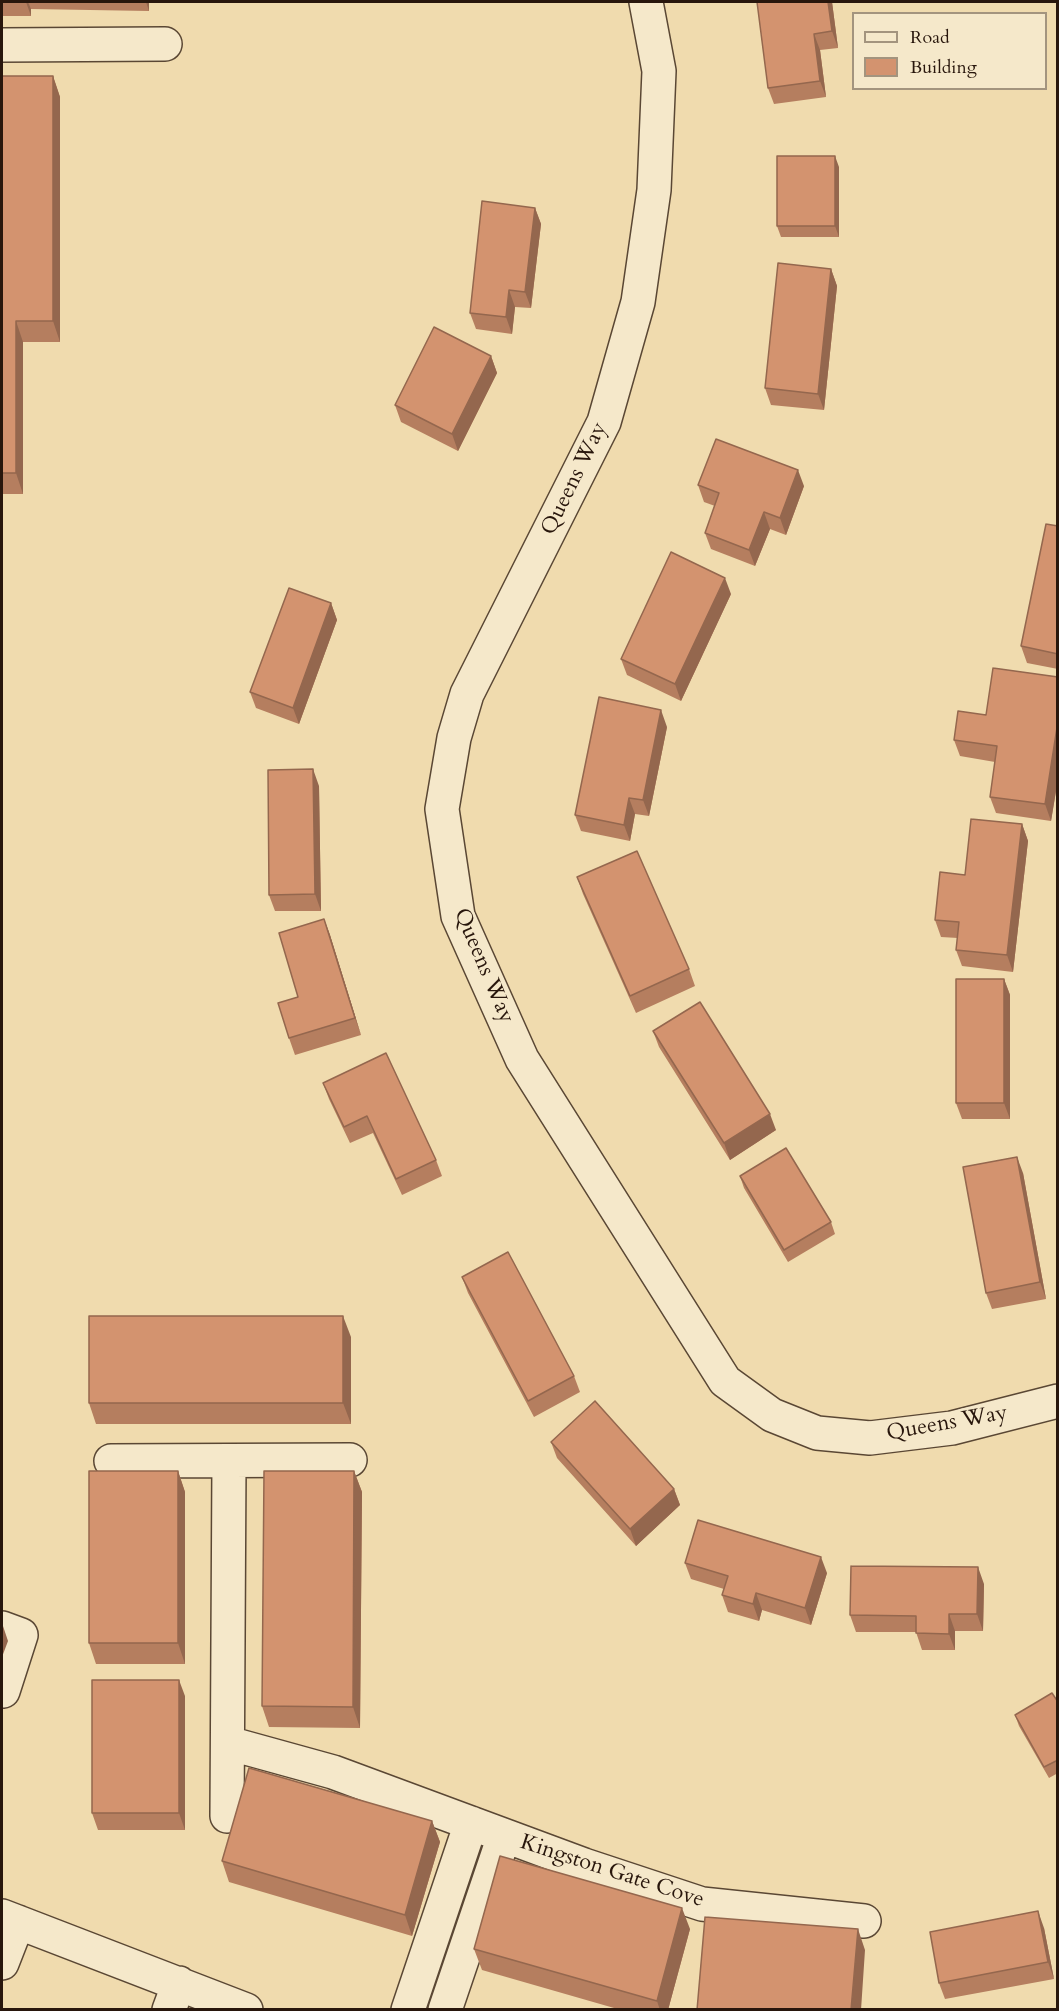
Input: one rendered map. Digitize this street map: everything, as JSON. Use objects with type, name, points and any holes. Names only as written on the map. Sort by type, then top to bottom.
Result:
[{"type":"street","name":"Queens Way","points":[[646,2],[659,71],[654,190],[638,302],[604,422],[467,694],[454,738],[442,809],[458,916],[522,1059],[725,1382],[772,1415],[817,1432],[870,1438],[952,1428],[1058,1401]]},
{"type":"street","points":[[2,45],[165,44]]},
{"type":"street","points":[[111,1461],[350,1460]]},
{"type":"street","points":[[227,1816],[229,1462]]},
{"type":"street","points":[[2,1628],[21,1635],[3,1691]]},
{"type":"street","name":"Kingston Gate Cove","points":[[228,1743],[333,1772],[504,1836],[702,1904],[864,1921]]},
{"type":"street","points":[[408,2010],[471,1823]]},
{"type":"street","name":"Kingston Gate Cove","points":[[446,2010],[504,1836]]},
{"type":"street","points":[[2,1963],[10,1919],[174,1996],[246,2010]]},
{"type":"street","points":[[430,1940],[465,1952]]},
{"type":"building","points":[[757,2],[828,2],[832,31],[814,34],[820,81],[768,88]]},
{"type":"building","points":[[2,76],[53,76],[53,321],[16,321],[16,473],[2,473]]},
{"type":"building","points":[[777,156],[835,156],[835,226],[777,226]]},
{"type":"building","points":[[482,201],[535,208],[525,292],[509,290],[506,317],[470,313]]},
{"type":"building","points":[[778,263],[831,269],[818,394],[765,388]]},
{"type":"building","points":[[434,327],[491,356],[452,434],[395,405]]},
{"type":"building","points":[[716,439],[798,470],[780,518],[764,512],[749,550],[705,533],[719,493],[698,485]]},
{"type":"building","points":[[1046,524],[1058,526],[1058,654],[1021,646]]},
{"type":"building","points":[[671,552],[725,578],[675,684],[621,659]]},
{"type":"building","points":[[289,588],[331,603],[293,708],[250,692]]},
{"type":"building","points":[[993,668],[1058,677],[1058,721],[1045,804],[990,797],[997,746],[954,740],[958,711],[986,715]]},
{"type":"building","points":[[599,697],[661,710],[643,800],[629,798],[624,825],[575,815]]},
{"type":"building","points":[[313,769],[315,894],[269,895],[268,770]]},
{"type":"building","points":[[971,819],[1022,824],[1007,955],[956,950],[959,922],[935,920],[940,872],[965,875]]},
{"type":"building","points":[[637,851],[689,969],[630,996],[577,877]]},
{"type":"building","points":[[324,919],[355,1018],[289,1038],[278,1003],[298,997],[279,933]]},
{"type":"building","points":[[956,979],[1004,979],[1004,1103],[956,1103]]},
{"type":"building","points":[[700,1002],[770,1114],[724,1143],[653,1031]]},
{"type":"building","points":[[386,1053],[436,1160],[396,1179],[367,1116],[344,1127],[323,1083]]},
{"type":"building","points":[[786,1148],[831,1222],[784,1250],[740,1176]]},
{"type":"building","points":[[1017,1157],[1040,1282],[986,1293],[963,1167]]},
{"type":"building","points":[[508,1252],[574,1376],[528,1401],[462,1277]]},
{"type":"building","points":[[89,1316],[343,1316],[343,1403],[89,1403]]},
{"type":"building","points":[[595,1401],[674,1489],[630,1529],[551,1442]]},
{"type":"building","points":[[89,1471],[178,1471],[178,1643],[89,1643]]},
{"type":"building","points":[[264,1471],[354,1471],[353,1707],[262,1706]]},
{"type":"building","points":[[698,1520],[821,1557],[805,1608],[756,1593],[753,1604],[722,1595],[728,1576],[685,1563]]},
{"type":"building","points":[[851,1566],[978,1567],[977,1614],[949,1614],[949,1634],[916,1633],[916,1616],[850,1615]]},
{"type":"building","points":[[92,1680],[179,1680],[179,1813],[92,1813]]},
{"type":"building","points":[[1052,1693],[1058,1702],[1058,1760],[1044,1767],[1015,1715]]},
{"type":"building","points":[[249,1768],[432,1821],[405,1915],[222,1861]]},
{"type":"building","points":[[500,1856],[682,1908],[657,2001],[474,1949]]},
{"type":"building","points":[[1038,1911],[1048,1962],[939,1983],[930,1932]]},
{"type":"building","points":[[705,1917],[858,1929],[851,2010],[697,2010]]}]
